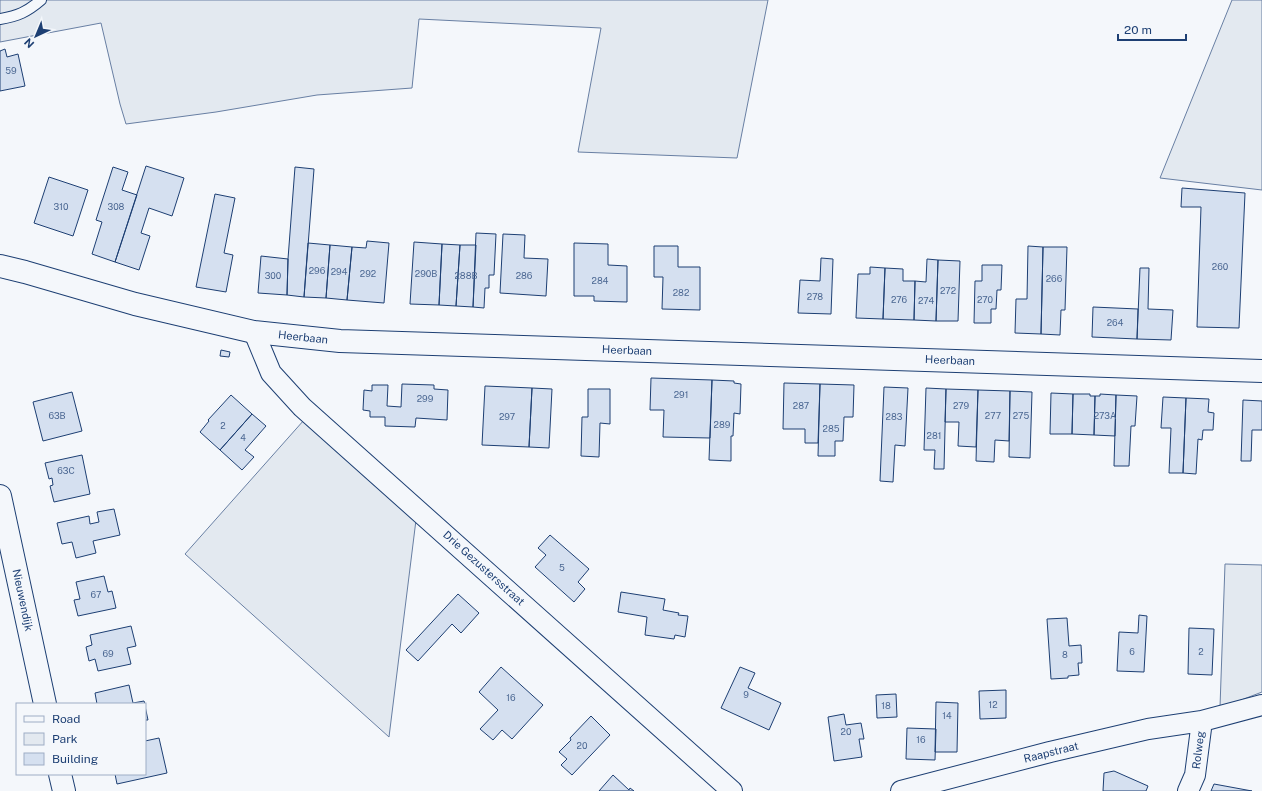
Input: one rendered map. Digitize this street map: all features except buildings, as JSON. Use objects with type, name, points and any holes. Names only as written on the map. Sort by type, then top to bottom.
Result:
[{"type":"street","name":"Heerbaan","points":[[0,266],[135,304],[254,332],[340,341],[1262,371]]},
{"type":"street","name":"Drie Gezustersstraat","points":[[254,332],[271,373],[302,406],[732,791]]},
{"type":"street","name":"Nieuwendijk","points":[[0,496],[45,703]]},
{"type":"street","name":"Rolweg","points":[[1188,791],[1195,775],[1202,721],[1262,705]]},
{"type":"street","name":"Raapstraat","points":[[901,791],[1133,732],[1202,721]]},
{"type":"street","points":[[60,775],[64,791]]},
{"type":"lane","points":[[0,19],[21,14],[29,10],[40,0]]},
{"type":"green space","points":[[0,0],[768,0],[737,158],[578,152],[601,28],[419,19],[412,88],[317,95],[216,112],[126,124],[101,23],[0,42]]},
{"type":"green space","points":[[1232,0],[1262,0],[1262,190],[1160,178]]},
{"type":"green space","points":[[304,420],[416,520],[389,737],[185,554]]},
{"type":"green space","points":[[1225,564],[1262,565],[1262,692],[1220,707]]}]
